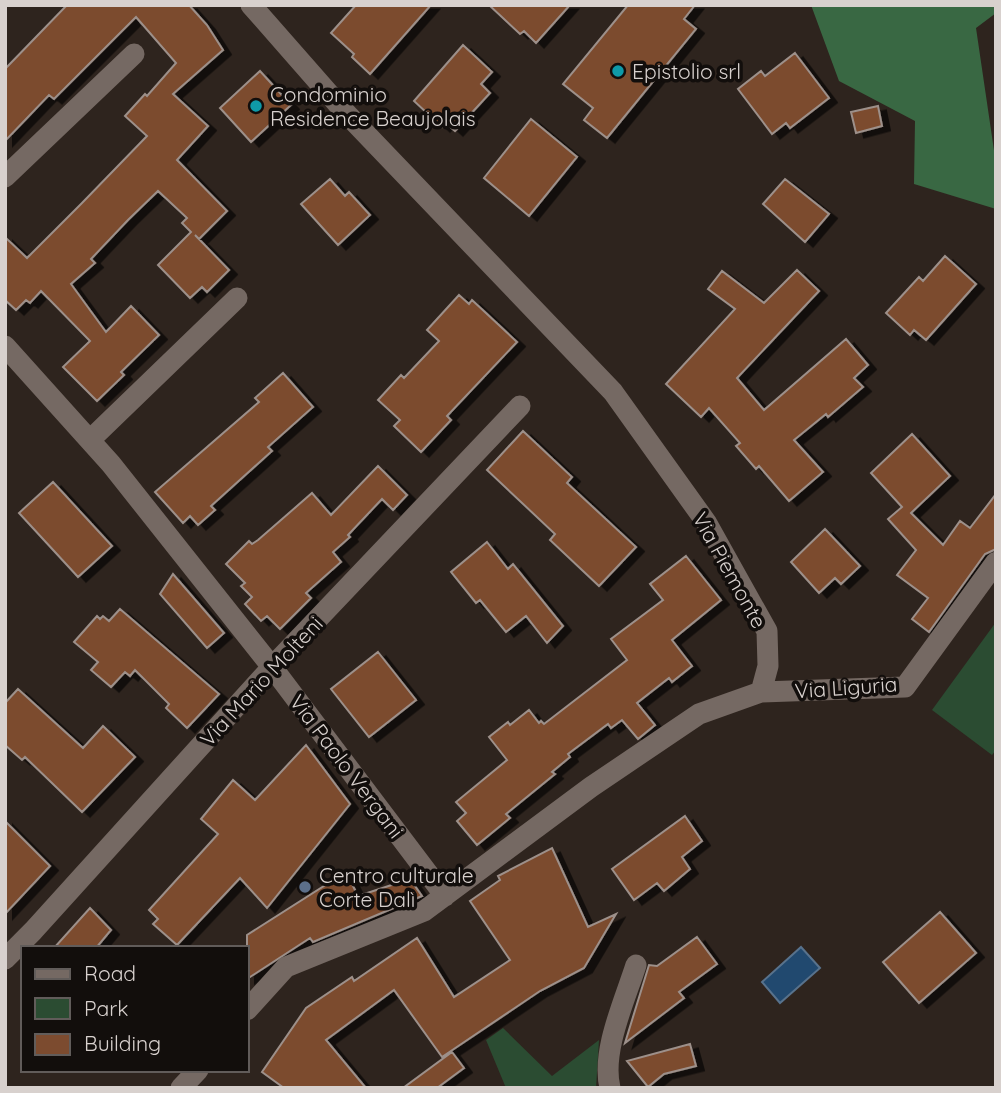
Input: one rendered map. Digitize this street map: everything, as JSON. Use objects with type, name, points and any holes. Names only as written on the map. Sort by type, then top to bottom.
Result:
[{"type":"street","name":"Via Piemonte","points":[[251,5],[344,111],[613,392],[706,522],[766,631],[768,666],[761,692]]},
{"type":"street","points":[[5,177],[134,54]]},
{"type":"street","points":[[90,440],[237,298]]},
{"type":"street","name":"Via Paolo Vergani","points":[[5,346],[90,440],[272,667],[445,896]]},
{"type":"street","name":"Via Mario Molteni","points":[[5,959],[42,922],[272,667],[520,406]]},
{"type":"street","name":"Via Liguria","points":[[761,692],[905,687],[996,562]]},
{"type":"street","points":[[248,1009],[286,967],[424,911],[591,788],[699,714],[761,692]]},
{"type":"street","points":[[610,1088],[610,1048],[636,965]]},
{"type":"street","points":[[181,1088],[196,1072]]},
{"type":"green space","points":[[811,5],[996,5],[996,13],[976,28],[996,164],[996,209],[914,184],[915,121],[839,81]]},
{"type":"green space","points":[[996,622],[996,750],[992,755],[932,710]]},
{"type":"green space","points":[[503,1028],[552,1076],[599,1040],[596,1088],[506,1088],[486,1040]]},
{"type":"water","points":[[801,947],[820,968],[780,1003],[762,982]]},
{"type":"building","points":[[67,5],[189,5],[207,25],[223,50],[173,94],[208,126],[177,160],[227,211],[199,239],[195,235],[229,270],[207,292],[202,287],[190,298],[158,265],[191,232],[182,223],[187,218],[158,191],[128,220],[91,259],[95,263],[71,284],[106,332],[131,306],[159,335],[121,372],[124,375],[97,401],[63,367],[90,341],[41,291],[30,303],[26,300],[16,310],[5,300],[5,237],[27,258],[82,203],[147,136],[125,116],[176,63],[136,17],[54,99],[49,95],[5,141],[5,69]]},
{"type":"building","points":[[356,5],[431,5],[370,74],[352,57],[354,54],[331,33]]},
{"type":"building","points":[[489,5],[570,5],[536,43],[524,31],[520,34]]},
{"type":"building","name":"Epistolio srl","points":[[628,5],[695,5],[684,19],[696,29],[607,138],[584,120],[593,108],[563,84]]},
{"type":"building","points":[[463,45],[492,72],[481,84],[490,93],[455,131],[446,123],[442,127],[414,101]]},
{"type":"building","points":[[795,53],[829,98],[790,128],[786,123],[772,134],[738,89],[761,71],[765,76]]},
{"type":"building","name":"Condominio Residence Beaujolais","points":[[260,71],[291,105],[251,142],[220,108]]},
{"type":"building","points":[[878,106],[882,126],[856,133],[851,112]]},
{"type":"building","points":[[531,119],[577,157],[529,216],[484,178]]},
{"type":"building","points":[[330,179],[345,196],[349,192],[370,215],[338,245],[301,204]]},
{"type":"building","points":[[785,179],[829,214],[805,242],[763,204]]},
{"type":"building","points":[[945,256],[976,284],[926,340],[914,330],[910,335],[886,313],[919,277],[923,281]]},
{"type":"building","points":[[797,270],[819,291],[737,378],[764,410],[846,339],[868,365],[854,378],[863,387],[828,417],[826,414],[794,440],[823,472],[789,501],[759,466],[756,469],[736,446],[740,443],[709,408],[701,417],[666,384],[735,309],[708,289],[722,271],[764,303]]},
{"type":"building","points":[[459,295],[469,304],[472,300],[517,342],[447,416],[451,420],[421,452],[394,426],[400,420],[378,400],[401,375],[404,378],[439,341],[427,330]]},
{"type":"building","points":[[283,373],[313,407],[268,447],[272,451],[211,506],[215,510],[198,525],[190,516],[183,523],[155,492],[259,402],[255,398]]},
{"type":"building","points":[[523,431],[572,477],[567,483],[636,547],[599,586],[550,540],[555,534],[487,470]]},
{"type":"building","points":[[912,434],[950,476],[911,513],[943,545],[960,521],[970,528],[996,494],[996,549],[985,554],[929,632],[912,619],[928,598],[897,575],[916,550],[888,519],[902,507],[871,473]]},
{"type":"building","points":[[378,466],[407,495],[393,510],[382,499],[348,535],[350,537],[333,552],[341,562],[306,593],[311,598],[280,629],[267,616],[261,621],[245,604],[252,597],[241,586],[245,583],[226,564],[249,541],[252,544],[258,540],[312,493],[331,515]]},
{"type":"building","points":[[53,482],[112,546],[78,577],[19,513]]},
{"type":"building","points":[[825,529],[860,566],[841,584],[835,578],[819,593],[791,562]]},
{"type":"building","points":[[487,542],[508,569],[513,564],[563,626],[547,643],[526,616],[506,632],[480,600],[476,603],[451,572]]},
{"type":"building","points":[[686,556],[721,600],[672,640],[692,666],[672,682],[669,678],[637,703],[655,725],[638,739],[622,720],[611,728],[608,724],[568,754],[570,757],[552,772],[555,774],[506,814],[510,818],[477,845],[457,821],[466,813],[456,802],[507,760],[489,737],[529,710],[539,723],[541,721],[544,724],[627,660],[611,639],[663,600],[650,584]]},
{"type":"building","points":[[173,574],[224,633],[207,648],[160,594]]},
{"type":"building","points":[[120,609],[219,694],[187,728],[166,708],[169,704],[135,670],[130,676],[125,672],[111,687],[91,670],[98,662],[74,642],[97,616],[100,619],[103,616],[109,621]]},
{"type":"building","points":[[378,652],[416,700],[369,737],[331,689]]},
{"type":"building","points":[[18,689],[83,748],[103,726],[135,757],[82,812],[25,757],[22,760],[5,745],[5,703]]},
{"type":"building","points":[[306,745],[350,804],[267,908],[240,878],[177,945],[153,924],[158,919],[149,910],[218,834],[201,819],[233,780],[255,800]]},
{"type":"building","points":[[685,816],[702,841],[682,857],[690,869],[664,891],[657,883],[634,900],[612,869]]},
{"type":"building","points":[[5,821],[50,866],[5,914]]},
{"type":"building","points":[[552,848],[588,927],[616,914],[584,968],[540,991],[442,1057],[394,990],[326,1040],[366,1088],[284,1088],[262,1072],[306,1008],[352,977],[354,981],[417,938],[454,997],[510,960],[470,901],[500,880],[498,876]]},
{"type":"building","points":[[346,872],[358,896],[410,879],[422,896],[313,942],[310,938],[248,978],[247,935]]},
{"type":"building","points":[[90,908],[111,930],[98,946],[56,946]]},
{"type":"building","points":[[940,912],[976,953],[919,1003],[883,962]]},
{"type":"building","points":[[697,937],[717,964],[679,992],[684,998],[625,1043],[649,965],[657,966]]},
{"type":"building","points":[[690,1044],[696,1066],[664,1074],[648,1087],[627,1061]]},
{"type":"building","points":[[452,1052],[464,1068],[437,1088],[403,1088]]},
{"type":"place","name":"Epistolio srl","points":[[618,71]]},
{"type":"place","name":"Condominio Residence Beaujolais","points":[[256,106]]},
{"type":"place","name":"Centro culturale Corte Dalì","points":[[305,887]]}]
